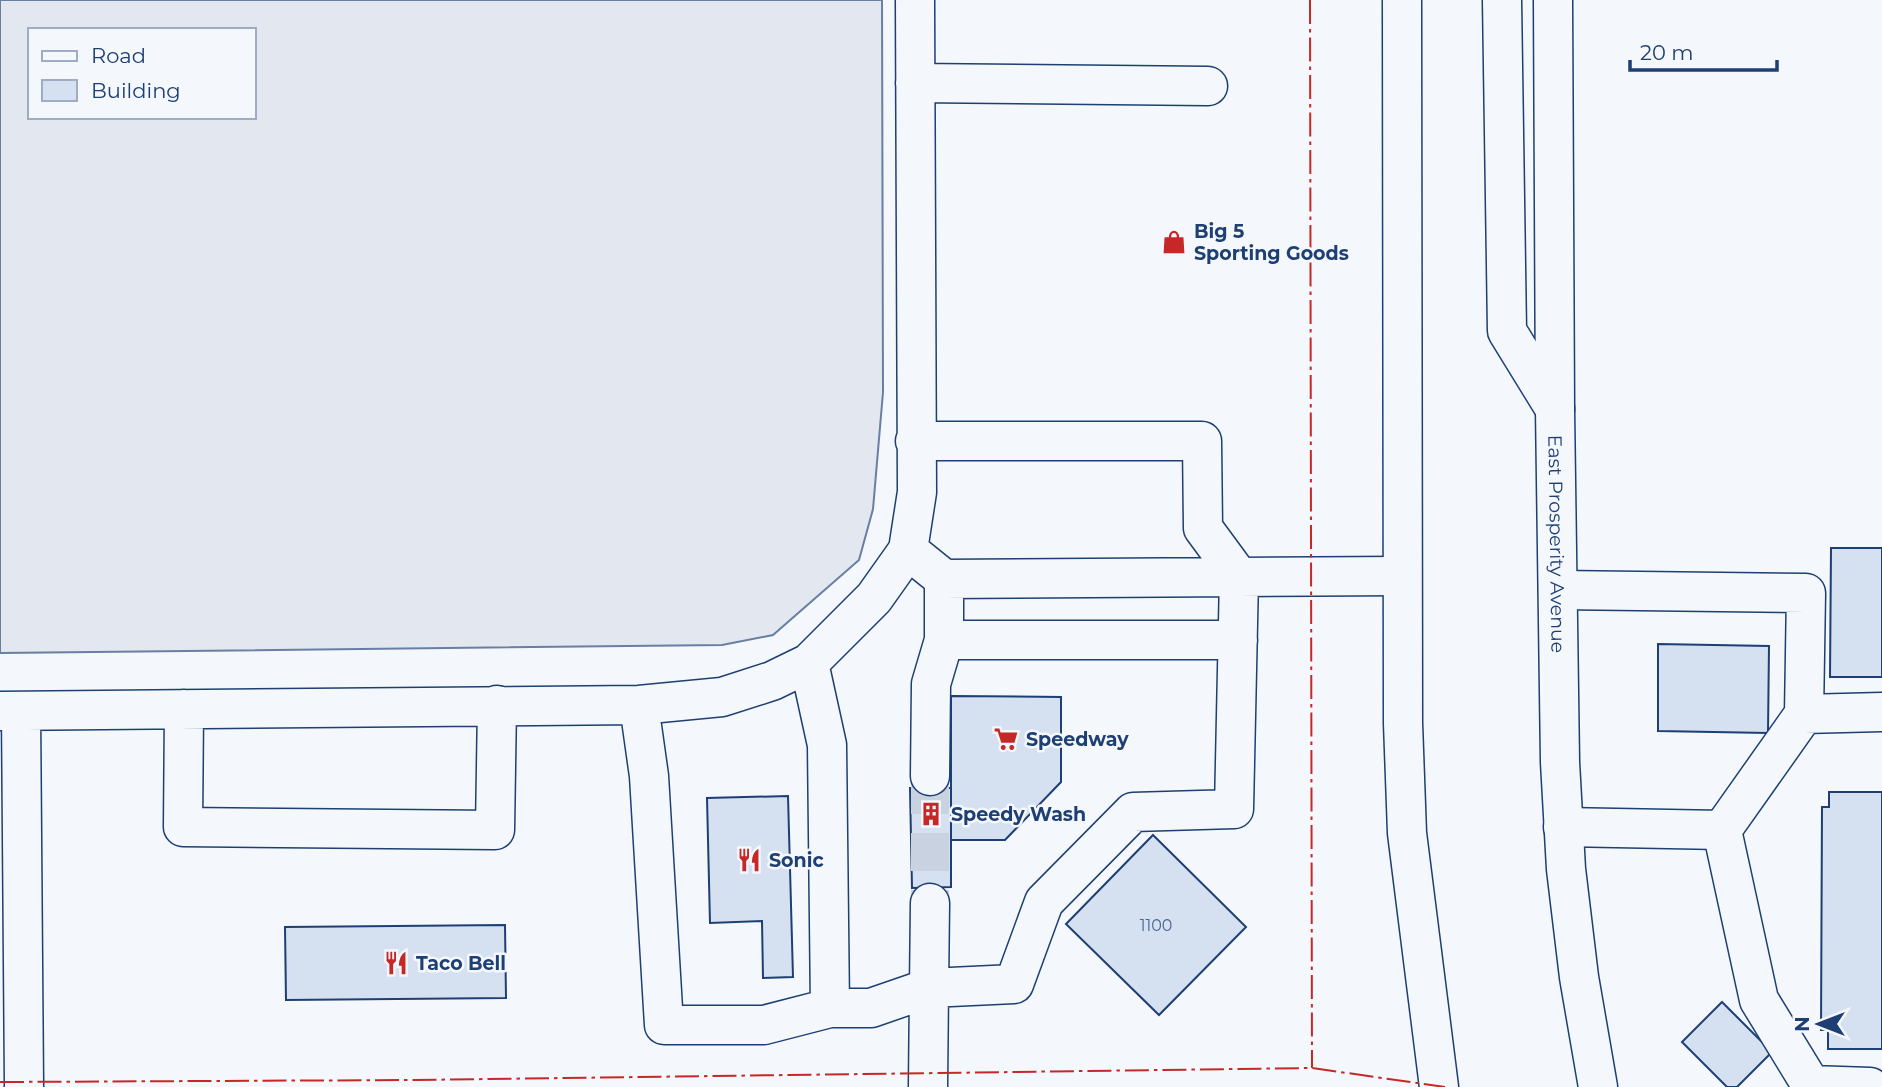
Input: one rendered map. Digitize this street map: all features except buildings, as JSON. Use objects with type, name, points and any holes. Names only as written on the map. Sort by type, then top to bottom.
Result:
[{"type":"main road","points":[[24,1087],[11,711],[639,705],[722,697],[772,681],[809,663],[874,598],[908,551],[917,492],[915,0]]},
{"type":"main road","points":[[1402,0],[1401,576],[1407,833],[1418,938],[1439,1087]]},
{"type":"main road","points":[[1502,0],[1507,331],[1555,409]]},
{"type":"main road","name":"East Prosperity Avenue","points":[[1553,0],[1555,409],[1563,827],[1579,977],[1598,1087]]},
{"type":"main road","points":[[915,83],[1208,86]]},
{"type":"main road","points":[[639,705],[649,776],[664,1025],[764,1025],[830,1008],[871,1008],[929,988],[1014,984],[1044,902],[1133,812],[1234,809],[1239,577],[1203,528],[1202,442],[915,442]]},
{"type":"main road","points":[[908,551],[944,579],[1401,576]]},
{"type":"main road","points":[[930,776],[931,684],[944,640],[944,579]]},
{"type":"main road","points":[[1558,590],[1806,593],[1804,714],[1722,830],[1759,1000],[1811,1085],[1870,1087]]},
{"type":"main road","points":[[944,640],[1238,640]]},
{"type":"main road","points":[[809,663],[827,745],[830,1008]]},
{"type":"main road","points":[[184,709],[183,827],[495,830],[497,705]]},
{"type":"main road","points":[[1804,714],[1882,712]]},
{"type":"main road","points":[[1563,827],[1722,830]]},
{"type":"main road","points":[[928,1087],[930,903]]},
{"type":"shaded area","points":[[0,0],[882,0],[883,392],[873,509],[859,560],[773,635],[722,645],[0,653]]},
{"type":"tunnel","points":[[930,776],[930,903]]},
{"type":"power","points":[[1310,0],[1312,1068]]},
{"type":"power","points":[[0,1082],[416,1080],[1312,1068],[1445,1087]]},
{"type":"place","name":"Big 5 Sporting Goods","points":[[1174,242]]},
{"type":"place","name":"Speedway","points":[[1006,739]]},
{"type":"place","name":"Speedy Wash","points":[[931,814]]},
{"type":"place","name":"Sonic","points":[[749,860]]},
{"type":"place","name":"Taco Bell","points":[[396,963]]}]
